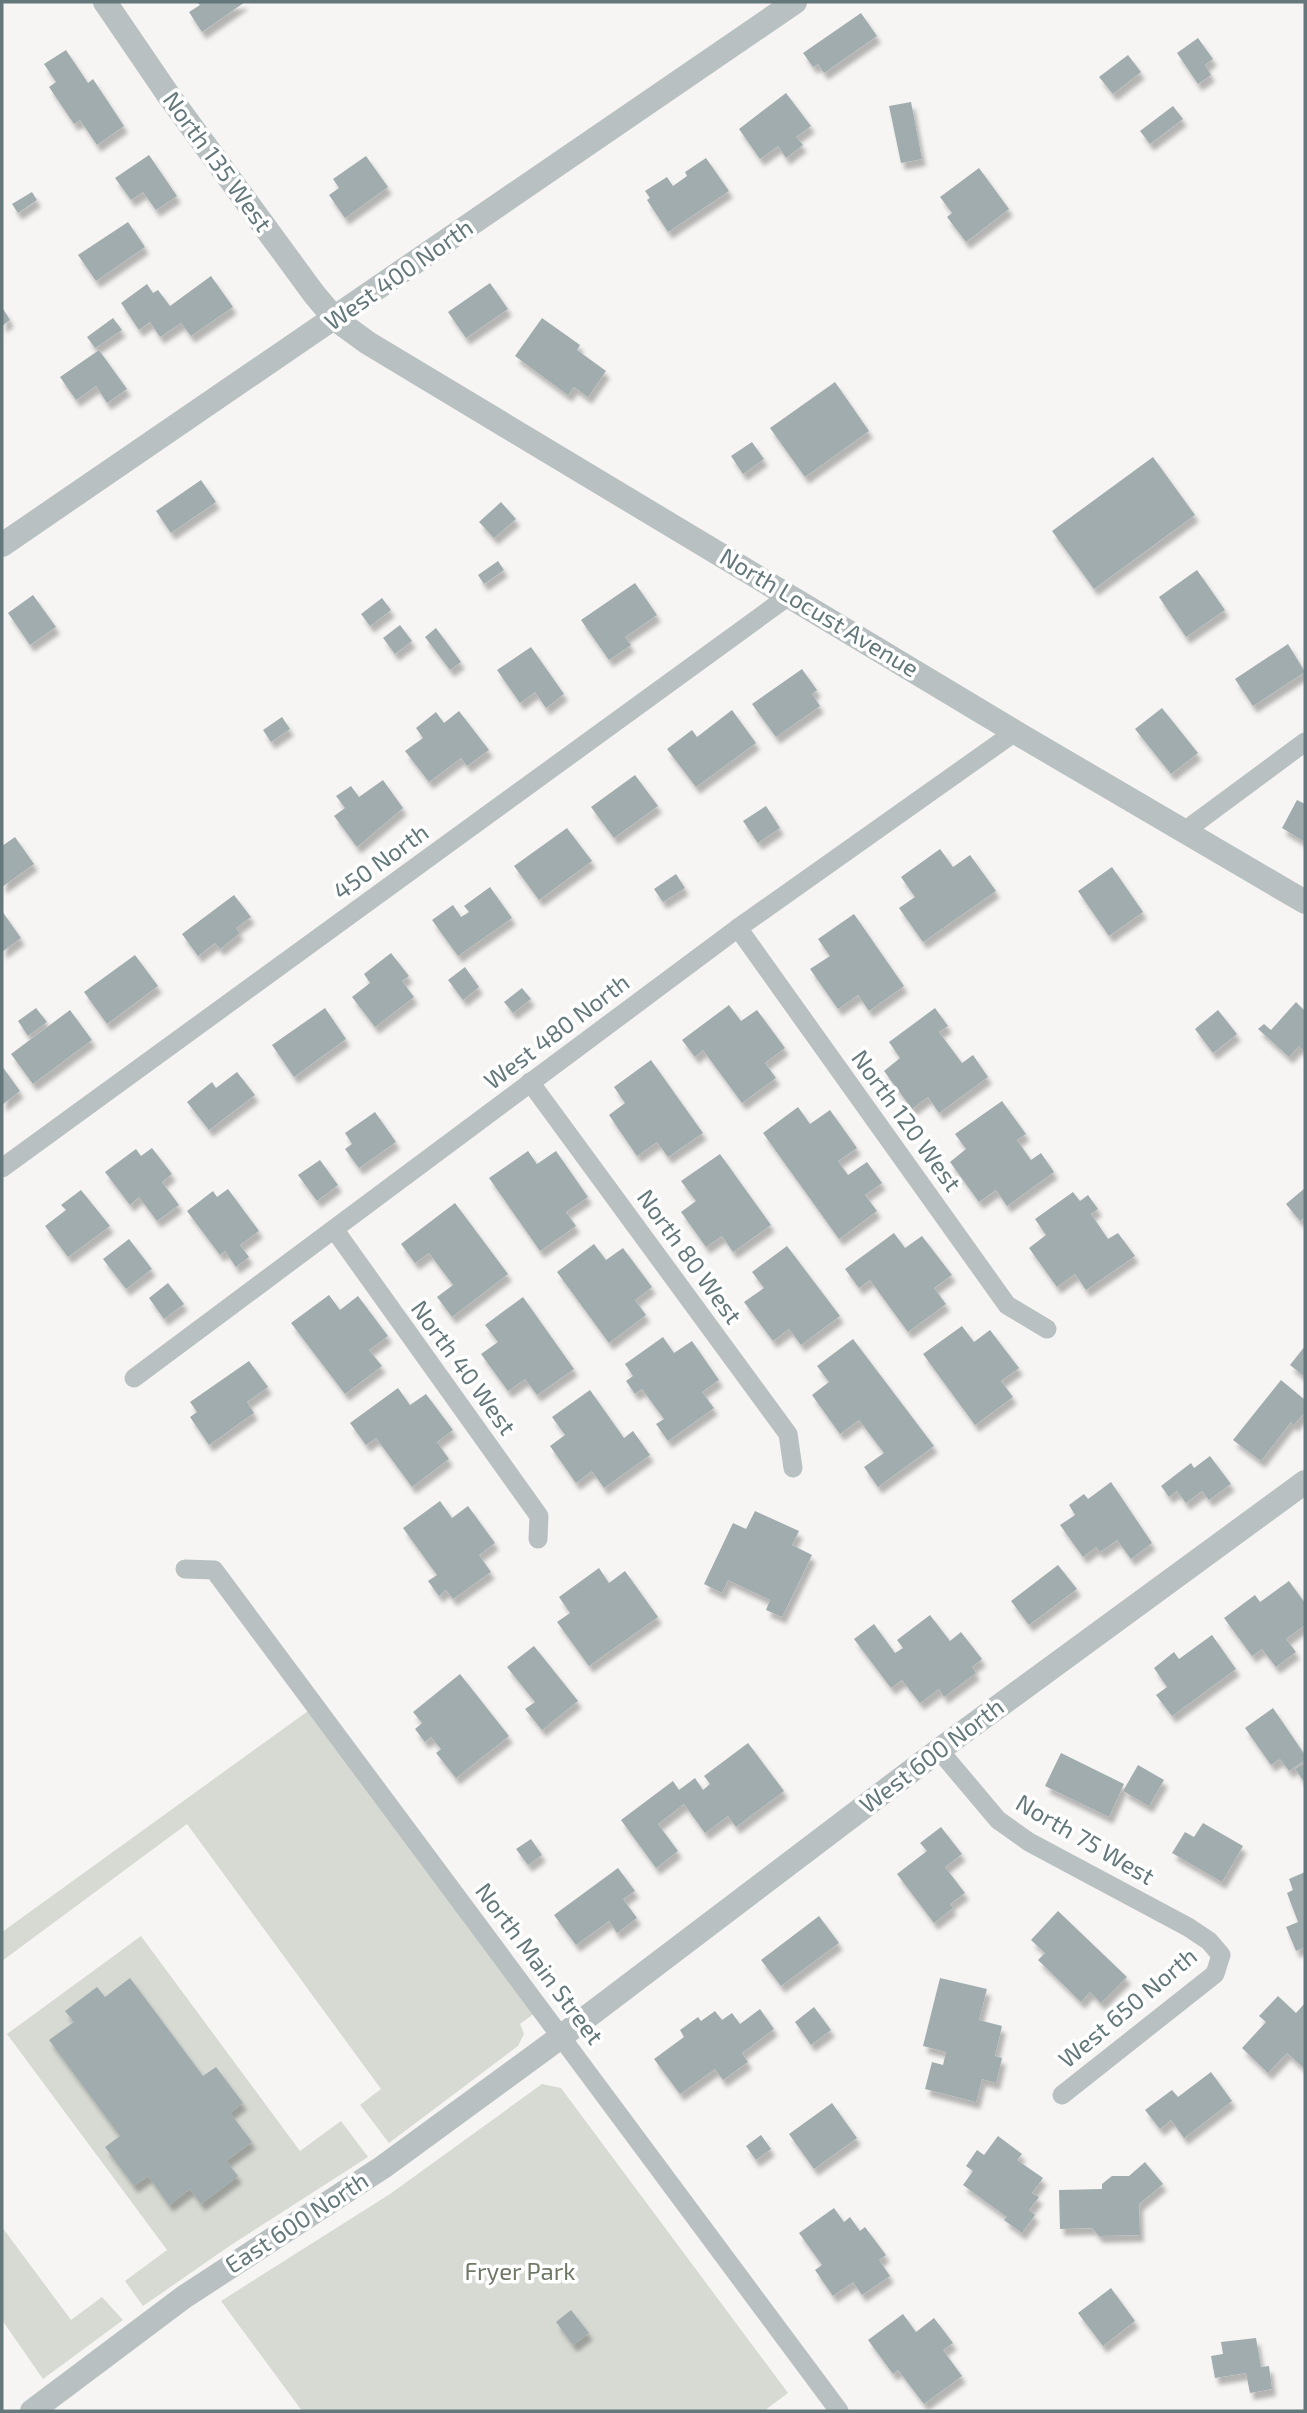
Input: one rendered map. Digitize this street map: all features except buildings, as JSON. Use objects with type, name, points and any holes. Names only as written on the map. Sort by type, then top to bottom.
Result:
[{"type":"street","name":"North 135 West","points":[[105,2],[227,176],[335,319]]},
{"type":"street","name":"West 400 North","points":[[2,545],[794,2]]},
{"type":"street","name":"North Locust Avenue","points":[[335,319],[368,344],[1015,732],[1305,902]]},
{"type":"street","name":"450 North","points":[[2,1168],[790,595]]},
{"type":"street","name":"West 480 North","points":[[134,1378],[738,928],[1015,732]]},
{"type":"street","points":[[1186,830],[1305,742]]},
{"type":"street","name":"North 120 West","points":[[738,928],[1007,1305],[1047,1329]]},
{"type":"street","name":"North 80 West","points":[[530,1082],[788,1434],[793,1468]]},
{"type":"street","name":"North 40 West","points":[[334,1229],[539,1516],[538,1539]]},
{"type":"street","name":"West 600 North","points":[[562,2036],[939,1750],[1305,1482]]},
{"type":"street","name":"North Main Street","points":[[186,1569],[215,1570],[839,2411]]},
{"type":"street","name":"North 75 West","points":[[939,1750],[998,1820],[1029,1842],[1188,1927],[1209,1941],[1221,1955]]},
{"type":"street","name":"West 650 North","points":[[1062,2095],[1215,1974],[1221,1955]]},
{"type":"street","name":"East 600 North","points":[[32,2411],[184,2297],[383,2167],[562,2036]]},
{"type":"green space","points":[[308,1711],[535,2013],[520,2024],[524,2034],[518,2046],[389,2143],[360,2105],[381,2089],[187,1824],[2,1961],[2,1932]]},
{"type":"green space","points":[[141,1936],[300,2151],[341,2121],[368,2157],[231,2245],[143,2306],[125,2281],[167,2250],[7,2034]]},
{"type":"green space","name":"Fryer Park","points":[[542,2084],[561,2088],[788,2393],[764,2411],[302,2411],[221,2301],[390,2194]]},
{"type":"green space","points":[[2,2227],[71,2320],[102,2297],[123,2320],[43,2379],[2,2320]]}]
